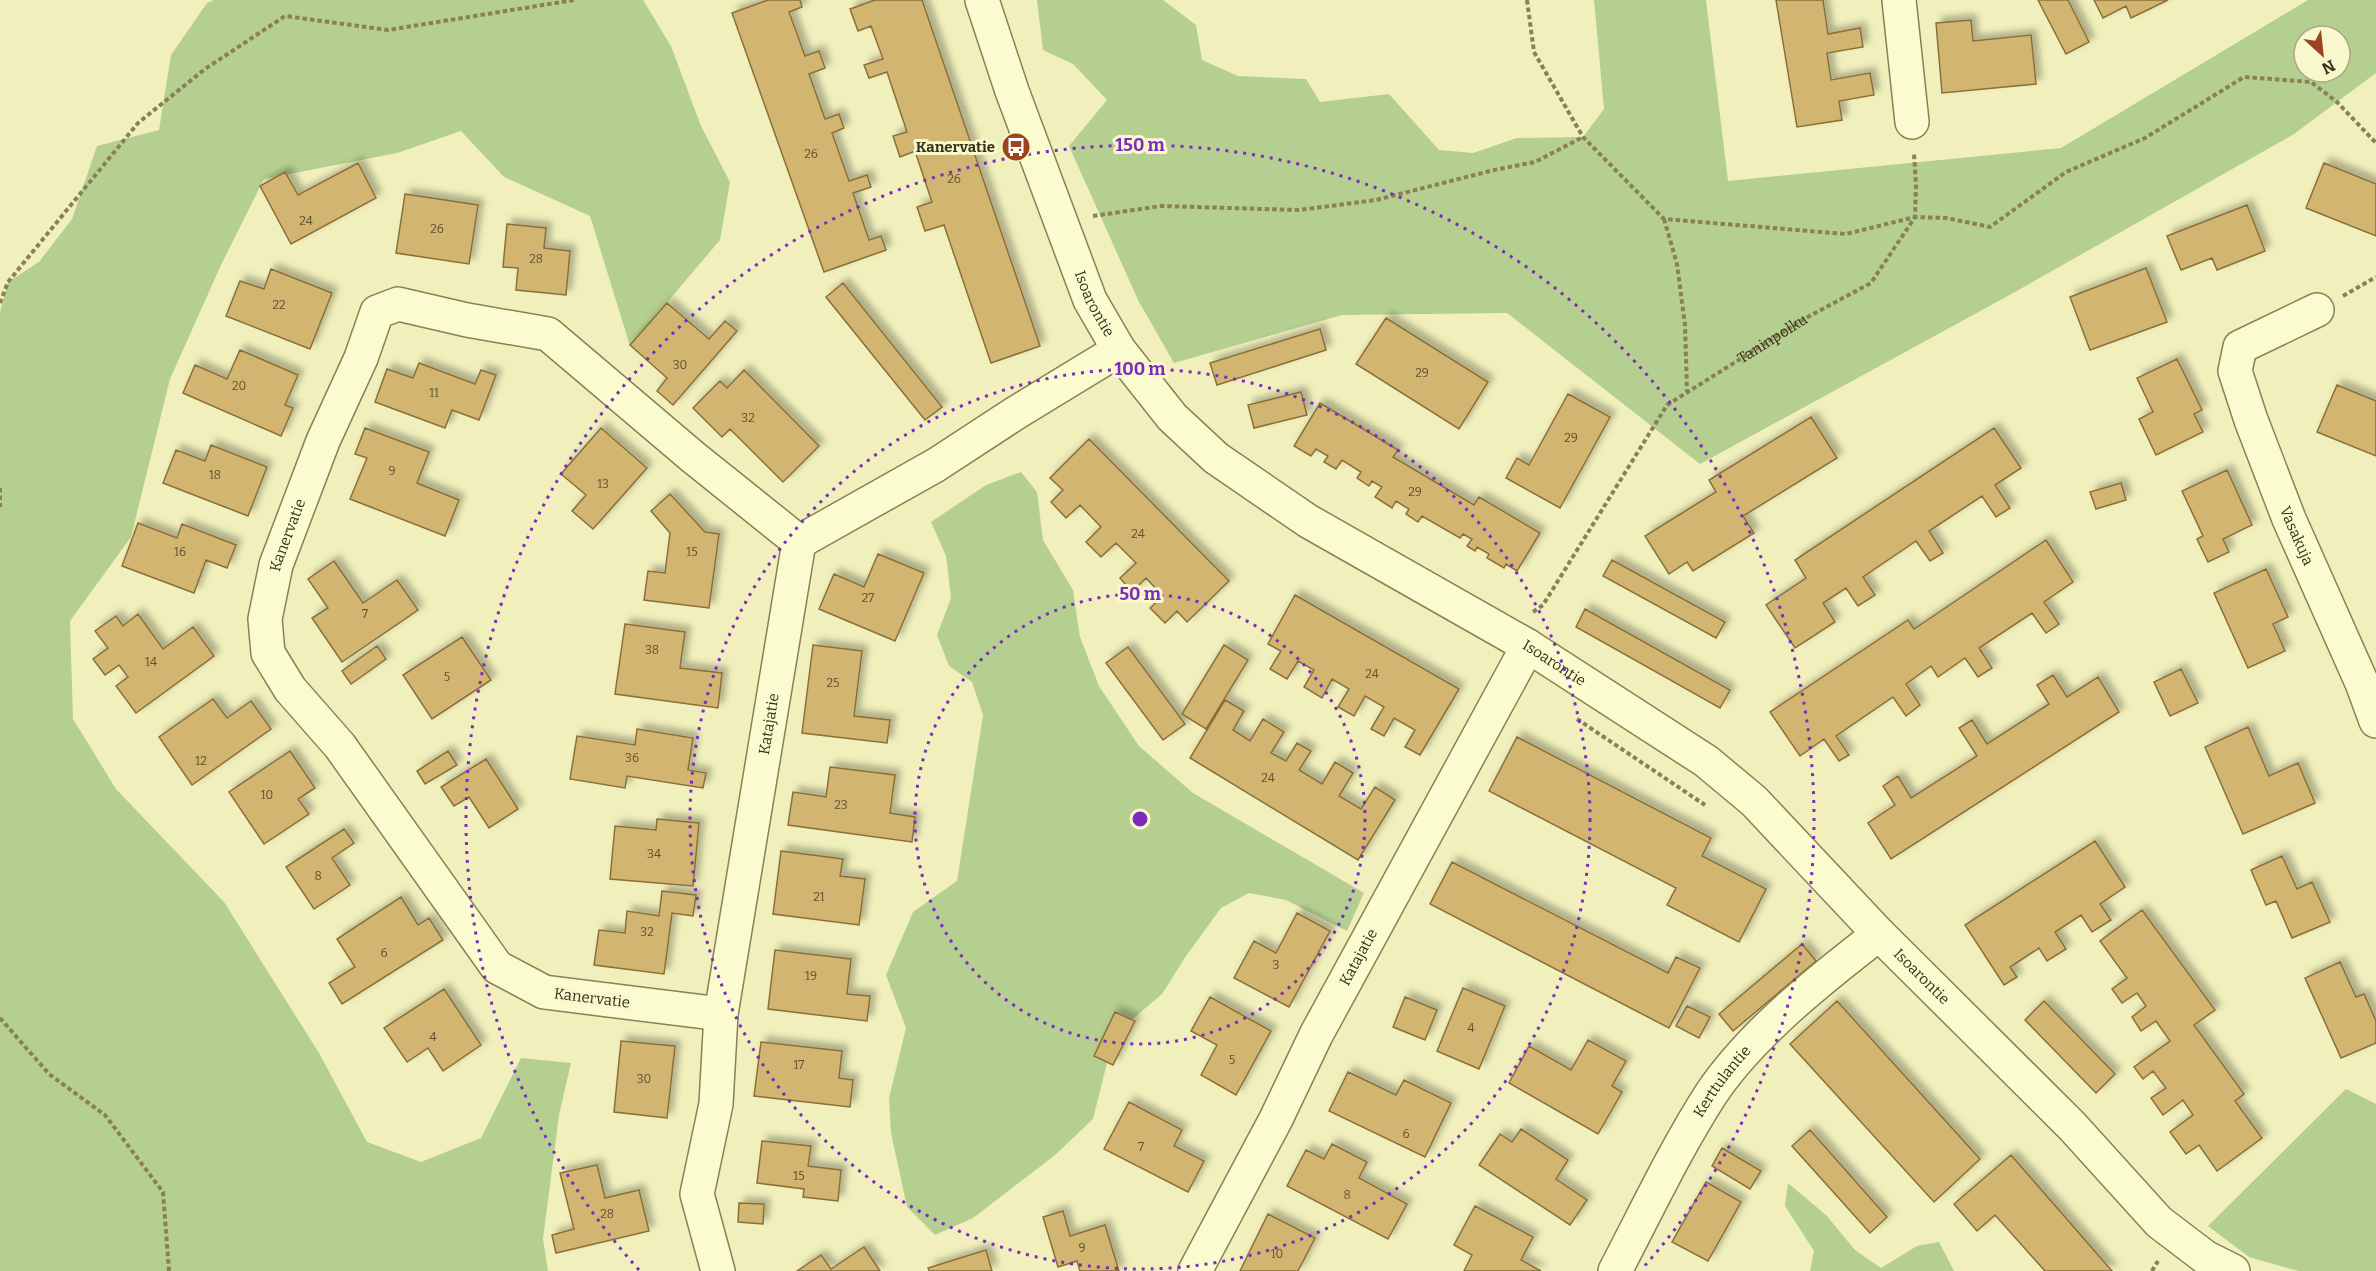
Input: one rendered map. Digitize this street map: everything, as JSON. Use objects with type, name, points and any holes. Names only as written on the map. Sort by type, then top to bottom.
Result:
[{"type":"street","name":"Isoarontie","points":[[982,0],[1011,91],[1090,300],[1119,350],[1172,417],[1216,458],[1308,521],[1528,646],[1706,761],[1754,801],[1879,934],[2072,1126],[2159,1222],[2205,1257],[2233,1271]]},
{"type":"street","points":[[1899,0],[1912,122]]},
{"type":"street","name":"Kanervatie","points":[[721,1014],[544,992],[497,967],[340,746],[290,689],[268,654],[265,619],[276,565],[323,441],[361,358],[377,312],[398,304],[467,320],[548,333],[693,457],[799,542]]},
{"type":"street","name":"Vasakuja","points":[[2317,310],[2240,347],[2235,371],[2289,519],[2369,679],[2376,721]]},
{"type":"street","points":[[799,542],[936,465],[1119,350]]},
{"type":"street","name":"Katajatie","points":[[718,1271],[697,1194],[716,1104],[721,1014],[799,542]]},
{"type":"street","name":"Katajatie","points":[[1195,1271],[1276,1119],[1316,1035],[1528,646]]},
{"type":"street","name":"Kerttulantie","points":[[1615,1271],[1712,1093],[1770,1026],[1879,934]]},
{"type":"path","points":[[0,303],[8,282],[138,123],[205,69],[285,16],[388,30],[574,0]]},
{"type":"path","points":[[1527,0],[1534,52],[1583,137],[1664,219],[1677,264],[1684,325],[1687,392]]},
{"type":"path","points":[[1664,219],[1846,234],[1915,217],[1946,218],[1990,228],[2066,172],[2145,138],[2244,77],[2311,82],[2337,102],[2376,143]]},
{"type":"path","points":[[1912,122],[1916,185],[1915,217]]},
{"type":"path","points":[[1060,221],[1161,206],[1299,210],[1376,200],[1535,162],[1583,137]]},
{"type":"path","name":"Taninpolku","points":[[1500,632],[1544,606],[1667,405],[1804,319],[1871,283],[1915,217]]},
{"type":"path","points":[[0,488],[0,507]]},
{"type":"path","points":[[0,1018],[49,1074],[105,1115],[163,1192],[169,1271]]},
{"type":"path","points":[[2151,1271],[2159,1261]]},
{"type":"green space","points":[[214,0],[643,0],[671,46],[701,126],[730,182],[720,240],[630,346],[590,216],[504,177],[461,131],[397,153],[264,179],[221,265],[170,379],[131,537],[70,621],[73,719],[116,789],[224,902],[319,1053],[367,1142],[421,1162],[481,1138],[521,1058],[571,1063],[559,1115],[543,1239],[548,1271],[0,1271],[0,312],[8,282],[39,262],[72,219],[97,146],[159,130],[171,55],[207,3]]},
{"type":"green space","points":[[1037,0],[1163,0],[1196,25],[1202,60],[1238,76],[1306,79],[1320,102],[1389,94],[1439,150],[1473,153],[1517,138],[1583,137],[1604,109],[1594,0],[1706,0],[1728,181],[2061,148],[2308,0],[2376,0],[2376,73],[2294,134],[2006,297],[1700,464],[1507,313],[1342,315],[1174,363],[1138,300],[1069,146],[1107,100],[1073,64],[1043,50]]},
{"type":"green space","points":[[1021,472],[1037,492],[1043,540],[1073,590],[1080,637],[1099,686],[1139,746],[1193,793],[1364,893],[1347,931],[1286,900],[1249,893],[1221,908],[1162,994],[1114,1035],[1093,1119],[1054,1156],[973,1218],[935,1235],[907,1207],[891,1133],[889,1098],[906,1028],[886,975],[913,912],[957,881],[983,715],[972,682],[949,666],[937,635],[951,598],[946,556],[931,522],[986,485]]},
{"type":"green space","points":[[2346,1089],[2376,1104],[2376,1271],[2298,1271],[2249,1257],[2208,1226]]},
{"type":"green space","points":[[1788,1183],[1826,1215],[1855,1250],[1881,1268],[1917,1246],[1939,1242],[1954,1271],[1810,1271],[1814,1251],[1785,1206]]},
{"type":"building","points":[[768,0],[800,0],[802,7],[789,12],[805,56],[819,51],[825,68],[809,74],[825,119],[839,114],[844,128],[832,133],[849,181],[867,175],[871,187],[853,193],[869,240],[881,236],[886,250],[824,272],[732,13]]},
{"type":"building","points":[[875,0],[922,0],[1040,346],[991,363],[944,225],[925,231],[917,207],[932,202],[915,151],[900,157],[893,136],[907,132],[887,72],[869,78],[864,65],[883,59],[871,26],[858,31],[850,9]]},
{"type":"building","points":[[1776,0],[1823,0],[1828,34],[1860,28],[1863,47],[1827,53],[1831,80],[1870,73],[1874,95],[1839,101],[1842,120],[1797,127]]},
{"type":"building","points":[[2038,0],[2068,0],[2089,42],[2066,54]]},
{"type":"building","points":[[2094,0],[2168,0],[2131,18],[2126,6],[2103,18]]},
{"type":"building","points":[[1971,20],[1973,41],[2031,35],[2036,84],[1942,93],[1936,23]]},
{"type":"building","points":[[358,163],[376,198],[291,244],[260,186],[285,172],[298,195]]},
{"type":"building","points":[[2324,163],[2376,184],[2376,236],[2306,208]]},
{"type":"building","points":[[405,194],[478,205],[469,264],[396,253]]},
{"type":"building","points":[[2247,205],[2265,251],[2217,270],[2212,258],[2181,270],[2167,236]]},
{"type":"building","points":[[507,224],[546,228],[544,248],[570,251],[566,295],[516,290],[518,268],[503,267]]},
{"type":"building","points":[[2146,268],[2167,322],[2090,350],[2070,297]]},
{"type":"building","points":[[271,269],[332,293],[310,349],[226,316],[240,281],[264,289]]},
{"type":"building","points":[[843,283],[942,407],[925,420],[826,297]]},
{"type":"building","points":[[667,303],[709,339],[725,321],[737,331],[673,405],[657,391],[667,378],[630,345]]},
{"type":"building","points":[[1386,318],[1488,382],[1459,429],[1356,364]]},
{"type":"building","points":[[1320,329],[1326,350],[1217,385],[1210,363]]},
{"type":"building","points":[[240,350],[298,375],[285,405],[293,408],[281,436],[183,393],[195,365],[227,379]]},
{"type":"building","points":[[2177,359],[2202,410],[2194,414],[2203,432],[2156,455],[2139,419],[2153,412],[2137,378]]},
{"type":"building","points":[[419,363],[475,384],[481,370],[496,375],[479,420],[452,410],[445,428],[375,402],[387,369],[413,378]]},
{"type":"building","points":[[744,370],[819,446],[783,482],[730,429],[722,437],[693,408],[720,381],[727,388]]},
{"type":"building","points":[[2337,385],[2376,401],[2376,456],[2317,432]]},
{"type":"building","points":[[1301,392],[1307,415],[1254,428],[1248,405]]},
{"type":"building","points":[[1568,394],[1610,417],[1560,508],[1506,478],[1517,458],[1529,465]]},
{"type":"building","points":[[1320,403],[1398,450],[1393,457],[1474,505],[1479,497],[1540,533],[1517,571],[1506,564],[1504,568],[1487,558],[1489,554],[1477,547],[1475,551],[1467,546],[1472,539],[1463,534],[1460,538],[1422,516],[1418,522],[1406,514],[1409,509],[1396,501],[1392,508],[1375,497],[1382,487],[1372,481],[1369,486],[1357,478],[1361,472],[1342,460],[1336,469],[1324,462],[1328,456],[1316,449],[1311,456],[1294,446]]},
{"type":"building","points":[[1811,417],[1837,458],[1743,516],[1754,533],[1693,571],[1687,562],[1669,574],[1645,536],[1716,492],[1709,480]]},
{"type":"building","points":[[365,428],[429,452],[417,483],[459,500],[445,536],[350,499],[367,458],[355,454]]},
{"type":"building","points":[[601,428],[647,468],[593,529],[572,511],[586,495],[561,474]]},
{"type":"building","points":[[1994,428],[2021,468],[1995,485],[2010,508],[1996,517],[1982,496],[1929,531],[1943,553],[1930,561],[1916,541],[1863,577],[1875,595],[1858,606],[1846,588],[1823,603],[1835,622],[1795,648],[1766,605],[1806,578],[1795,560]]},
{"type":"building","points":[[1089,439],[1229,581],[1187,622],[1177,611],[1165,623],[1150,608],[1163,596],[1146,578],[1132,592],[1120,578],[1136,563],[1116,543],[1101,557],[1086,542],[1101,527],[1080,505],[1066,518],[1051,502],[1063,490],[1050,478]]},
{"type":"building","points":[[211,445],[267,467],[248,516],[163,483],[176,450],[205,461]]},
{"type":"building","points":[[2227,470],[2252,525],[2223,539],[2229,552],[2208,562],[2197,539],[2203,536],[2182,491]]},
{"type":"building","points":[[2121,483],[2126,500],[2096,509],[2090,492]]},
{"type":"building","points":[[670,494],[705,532],[719,534],[709,608],[644,600],[648,571],[665,573],[670,533],[651,511]]},
{"type":"building","points":[[138,523],[177,538],[182,524],[236,545],[227,568],[206,560],[194,593],[122,566]]},
{"type":"building","points":[[2046,540],[2073,582],[2044,602],[2059,624],[2046,633],[2032,613],[1979,648],[1992,668],[1978,677],[1965,658],[1938,677],[1931,666],[1906,684],[1920,705],[1906,716],[1893,697],[1836,736],[1849,755],[1839,761],[1824,739],[1800,756],[1770,712],[1908,620],[1914,629]]},
{"type":"building","points":[[878,554],[924,573],[895,641],[819,609],[834,574],[864,587]]},
{"type":"building","points":[[1612,560],[1725,622],[1716,638],[1603,576]]},
{"type":"building","points":[[334,561],[363,603],[397,580],[418,610],[342,662],[312,618],[328,608],[308,579]]},
{"type":"building","points":[[2266,569],[2288,617],[2273,624],[2285,651],[2248,668],[2214,593]]},
{"type":"building","points":[[1295,595],[1459,689],[1420,755],[1405,747],[1415,730],[1394,718],[1384,736],[1371,729],[1384,707],[1365,696],[1354,716],[1338,707],[1349,689],[1332,679],[1322,698],[1304,687],[1314,670],[1298,661],[1287,679],[1270,669],[1281,651],[1268,644]]},
{"type":"building","points":[[1585,609],[1730,690],[1720,708],[1576,627]]},
{"type":"building","points":[[138,614],[163,649],[193,627],[214,656],[136,713],[116,686],[128,677],[119,665],[105,675],[93,659],[108,648],[95,631],[116,616],[123,626]]},
{"type":"building","points":[[625,624],[685,632],[680,668],[722,673],[718,708],[615,694]]},
{"type":"building","points":[[462,637],[491,680],[432,719],[403,675]]},
{"type":"building","points":[[813,645],[862,651],[854,716],[890,720],[887,743],[802,733]]},
{"type":"building","points":[[1224,645],[1248,660],[1206,729],[1182,714]]},
{"type":"building","points":[[377,646],[386,659],[351,684],[342,671]]},
{"type":"building","points":[[1128,647],[1185,724],[1163,740],[1106,663]]},
{"type":"building","points":[[2181,669],[2198,703],[2170,716],[2154,682]]},
{"type":"building","points":[[2053,675],[2067,697],[2098,677],[2119,712],[1891,859],[1868,823],[1895,805],[1883,786],[1898,776],[1911,798],[1977,756],[1959,728],[1972,720],[1987,744],[2049,704],[2037,685]]},
{"type":"building","points":[[213,699],[227,718],[251,701],[271,729],[192,785],[159,737]]},
{"type":"building","points":[[1225,700],[1244,711],[1233,730],[1250,741],[1263,719],[1284,732],[1271,753],[1286,761],[1297,743],[1311,751],[1299,770],[1322,784],[1335,762],[1353,773],[1339,796],[1361,809],[1375,787],[1395,800],[1358,860],[1190,758]]},
{"type":"building","points":[[2248,727],[2269,776],[2298,763],[2315,803],[2243,834],[2205,747]]},
{"type":"building","points":[[637,729],[693,738],[688,770],[706,773],[703,788],[627,776],[625,788],[570,779],[577,736],[635,745]]},
{"type":"building","points":[[1517,737],[1711,838],[1702,856],[1766,889],[1739,942],[1667,905],[1676,888],[1489,791]]},
{"type":"building","points":[[290,751],[315,788],[298,799],[309,814],[264,844],[229,792]]},
{"type":"building","points":[[448,751],[457,765],[425,784],[417,771]]},
{"type":"building","points":[[486,759],[518,809],[489,828],[469,797],[454,806],[441,787]]},
{"type":"building","points":[[830,767],[895,775],[890,813],[915,817],[912,842],[788,825],[793,792],[826,797]]},
{"type":"building","points":[[657,819],[699,823],[693,886],[610,879],[615,826],[656,830]]},
{"type":"building","points":[[344,829],[354,843],[332,858],[350,885],[314,909],[286,867]]},
{"type":"building","points":[[2095,841],[2125,887],[2100,904],[2111,920],[2092,932],[2081,915],[2055,932],[2066,949],[2047,961],[2039,948],[2010,967],[2017,977],[2004,985],[1965,925]]},
{"type":"building","points":[[781,851],[843,859],[840,876],[865,879],[859,925],[773,914]]},
{"type":"building","points":[[2282,856],[2297,889],[2312,882],[2330,922],[2292,938],[2276,901],[2266,905],[2251,870]]},
{"type":"building","points":[[1452,862],[1668,973],[1676,957],[1700,968],[1669,1028],[1430,904]]},
{"type":"building","points":[[662,891],[696,895],[693,916],[672,913],[664,974],[594,965],[599,930],[625,933],[627,911],[659,916]]},
{"type":"building","points":[[401,897],[418,925],[429,918],[443,940],[342,1004],[329,983],[355,967],[337,939]]},
{"type":"building","points":[[2142,910],[2215,1010],[2194,1025],[2244,1094],[2235,1101],[2262,1138],[2217,1171],[2199,1145],[2186,1154],[2170,1132],[2193,1115],[2183,1100],[2163,1115],[2151,1098],[2166,1088],[2153,1071],[2143,1079],[2134,1067],[2170,1041],[2156,1021],[2141,1031],[2132,1017],[2146,1006],[2137,993],[2122,1003],[2112,989],[2127,978],[2100,941]]},
{"type":"building","points":[[1297,913],[1330,931],[1289,1007],[1234,978],[1254,941],[1276,953]]},
{"type":"building","points":[[1802,944],[1816,961],[1733,1031],[1719,1014]]},
{"type":"building","points":[[775,950],[851,959],[847,994],[870,996],[867,1021],[768,1009]]},
{"type":"building","points":[[2340,962],[2356,997],[2364,994],[2376,1021],[2376,1043],[2341,1058],[2305,978]]},
{"type":"building","points":[[1463,988],[1505,1006],[1479,1069],[1437,1051]]},
{"type":"building","points":[[444,989],[481,1045],[443,1071],[428,1048],[407,1062],[384,1028]]},
{"type":"building","points":[[1210,997],[1271,1031],[1236,1095],[1201,1075],[1217,1045],[1191,1031]]},
{"type":"building","points":[[1405,997],[1437,1010],[1425,1040],[1393,1027]]},
{"type":"building","points":[[1837,1001],[1980,1159],[1934,1202],[1790,1044]]},
{"type":"building","points":[[2044,1001],[2115,1074],[2096,1093],[2025,1020]]},
{"type":"building","points":[[1687,1006],[1710,1017],[1699,1038],[1676,1026]]},
{"type":"building","points":[[1115,1012],[1135,1021],[1113,1065],[1094,1056]]},
{"type":"building","points":[[1588,1040],[1626,1061],[1612,1086],[1622,1092],[1598,1134],[1509,1083],[1529,1046],[1571,1070]]},
{"type":"building","points":[[621,1041],[675,1046],[667,1118],[614,1112]]},
{"type":"building","points":[[761,1042],[842,1051],[839,1078],[853,1080],[850,1107],[754,1096]]},
{"type":"building","points":[[1348,1072],[1396,1095],[1404,1080],[1451,1103],[1425,1157],[1329,1111]]},
{"type":"building","points":[[1129,1102],[1182,1130],[1174,1146],[1204,1161],[1188,1192],[1104,1149]]},
{"type":"building","points":[[1521,1129],[1568,1160],[1556,1179],[1587,1200],[1570,1225],[1479,1165],[1500,1134],[1512,1142]]},
{"type":"building","points":[[1810,1130],[1887,1217],[1870,1233],[1792,1146]]},
{"type":"building","points":[[762,1141],[811,1146],[808,1166],[841,1170],[838,1201],[803,1197],[804,1189],[757,1183]]},
{"type":"building","points":[[1332,1144],[1367,1162],[1359,1178],[1407,1204],[1388,1239],[1287,1186],[1306,1150],[1324,1159]]},
{"type":"building","points":[[1722,1148],[1761,1171],[1750,1189],[1712,1166]]},
{"type":"building","points":[[2011,1155],[2112,1271],[2045,1271],[1995,1215],[1977,1231],[1954,1204]]},
{"type":"building","points":[[597,1165],[605,1198],[639,1190],[649,1231],[556,1253],[552,1235],[574,1229],[560,1173]]},
{"type":"building","points":[[1706,1182],[1741,1202],[1708,1261],[1672,1242]]},
{"type":"building","points":[[739,1203],[764,1204],[763,1224],[738,1222]]},
{"type":"building","points":[[1475,1206],[1533,1237],[1521,1260],[1541,1271],[1464,1271],[1472,1255],[1454,1245]]},
{"type":"building","points":[[1063,1211],[1070,1236],[1105,1225],[1119,1271],[1080,1271],[1077,1261],[1058,1267],[1043,1217]]},
{"type":"building","points":[[1268,1214],[1315,1238],[1298,1271],[1240,1271]]},
{"type":"building","points":[[864,1247],[880,1271],[797,1271],[821,1255],[831,1269]]},
{"type":"building","points":[[986,1250],[992,1271],[929,1271],[928,1268]]},
{"type":"place","name":"Kanervatie","points":[[1016,147]]}]
